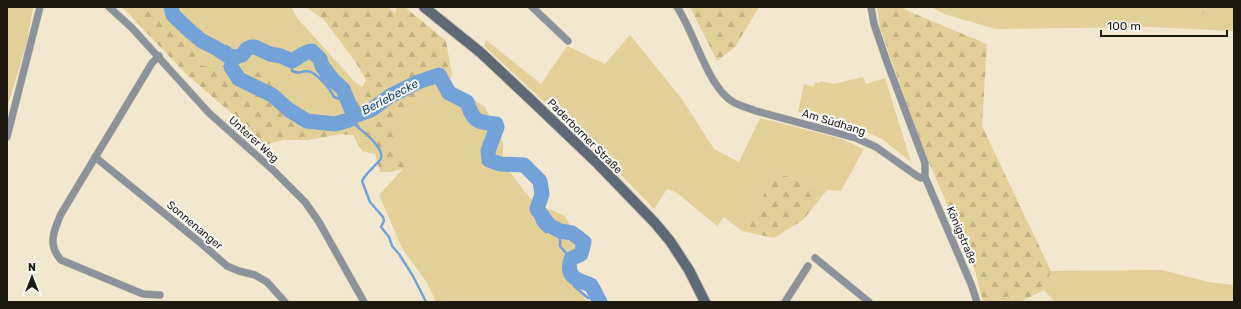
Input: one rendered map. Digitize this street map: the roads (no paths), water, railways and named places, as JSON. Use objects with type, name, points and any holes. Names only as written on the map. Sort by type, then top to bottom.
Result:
[{"type":"main road","name":"Paderborner Straße","points":[[424,7],[491,62],[598,164],[655,223],[670,241],[689,270],[705,302]]},
{"type":"street","points":[[7,137],[40,7]]},
{"type":"street","name":"Unterer Weg","points":[[109,7],[159,56],[209,113],[273,170],[305,202],[319,222],[364,302]]},
{"type":"street","points":[[532,7],[568,41]]},
{"type":"street","name":"Am Südhang","points":[[677,7],[684,16],[715,82],[722,92],[733,102],[756,111],[856,138],[876,147],[917,176],[921,178],[925,177]]},
{"type":"street","points":[[871,7],[874,24],[886,62],[925,163],[925,177]]},
{"type":"street","points":[[159,56],[152,63],[61,214],[54,236],[53,249],[61,260],[143,294],[160,295]]},
{"type":"street","name":"Sonnenanger","points":[[95,157],[227,266],[254,275],[267,282],[285,302]]},
{"type":"street","name":"Königstraße","points":[[925,177],[971,284],[977,302]]},
{"type":"street","points":[[815,258],[868,302]]},
{"type":"street","points":[[785,302],[808,266]]},
{"type":"waterway","name":"Berlebecke","points":[[171,7],[173,15],[191,32],[202,41],[228,56],[236,57],[242,55],[247,49],[255,47],[270,54],[281,56],[292,61],[304,53],[312,51],[320,59],[322,66],[333,80],[343,89],[354,116]]},
{"type":"waterway","points":[[214,47],[226,46],[230,48],[231,56]]},
{"type":"waterway","points":[[292,61],[292,71],[297,73],[305,71],[311,72],[323,81],[334,97],[340,99],[346,98]]},
{"type":"waterway","name":"Berlebecke","points":[[231,67],[239,79],[272,95],[289,110],[307,121],[335,124],[349,120],[354,116],[371,110],[390,96],[418,82],[439,75],[449,93],[467,102],[472,114],[477,120],[484,123],[496,124],[497,127],[488,151],[489,160],[500,164],[524,165],[540,181],[542,194],[537,209],[549,225],[560,231],[572,233],[584,242],[581,254],[571,259],[571,274],[577,279],[591,285],[600,302]]},
{"type":"waterway","points":[[322,80],[321,76],[325,69]]},
{"type":"waterway","points":[[328,87],[335,83]]},
{"type":"waterway","points":[[349,120],[370,138],[380,150],[380,160],[362,181],[370,202],[383,217],[384,221],[381,227],[389,237],[392,246],[413,276],[426,302]]},
{"type":"waterway","points":[[537,209],[537,222],[541,227],[546,232],[552,226]]},
{"type":"waterway","points":[[560,231],[560,246],[571,259]]},
{"type":"waterway","points":[[574,279],[574,286],[588,298],[597,297]]}]
